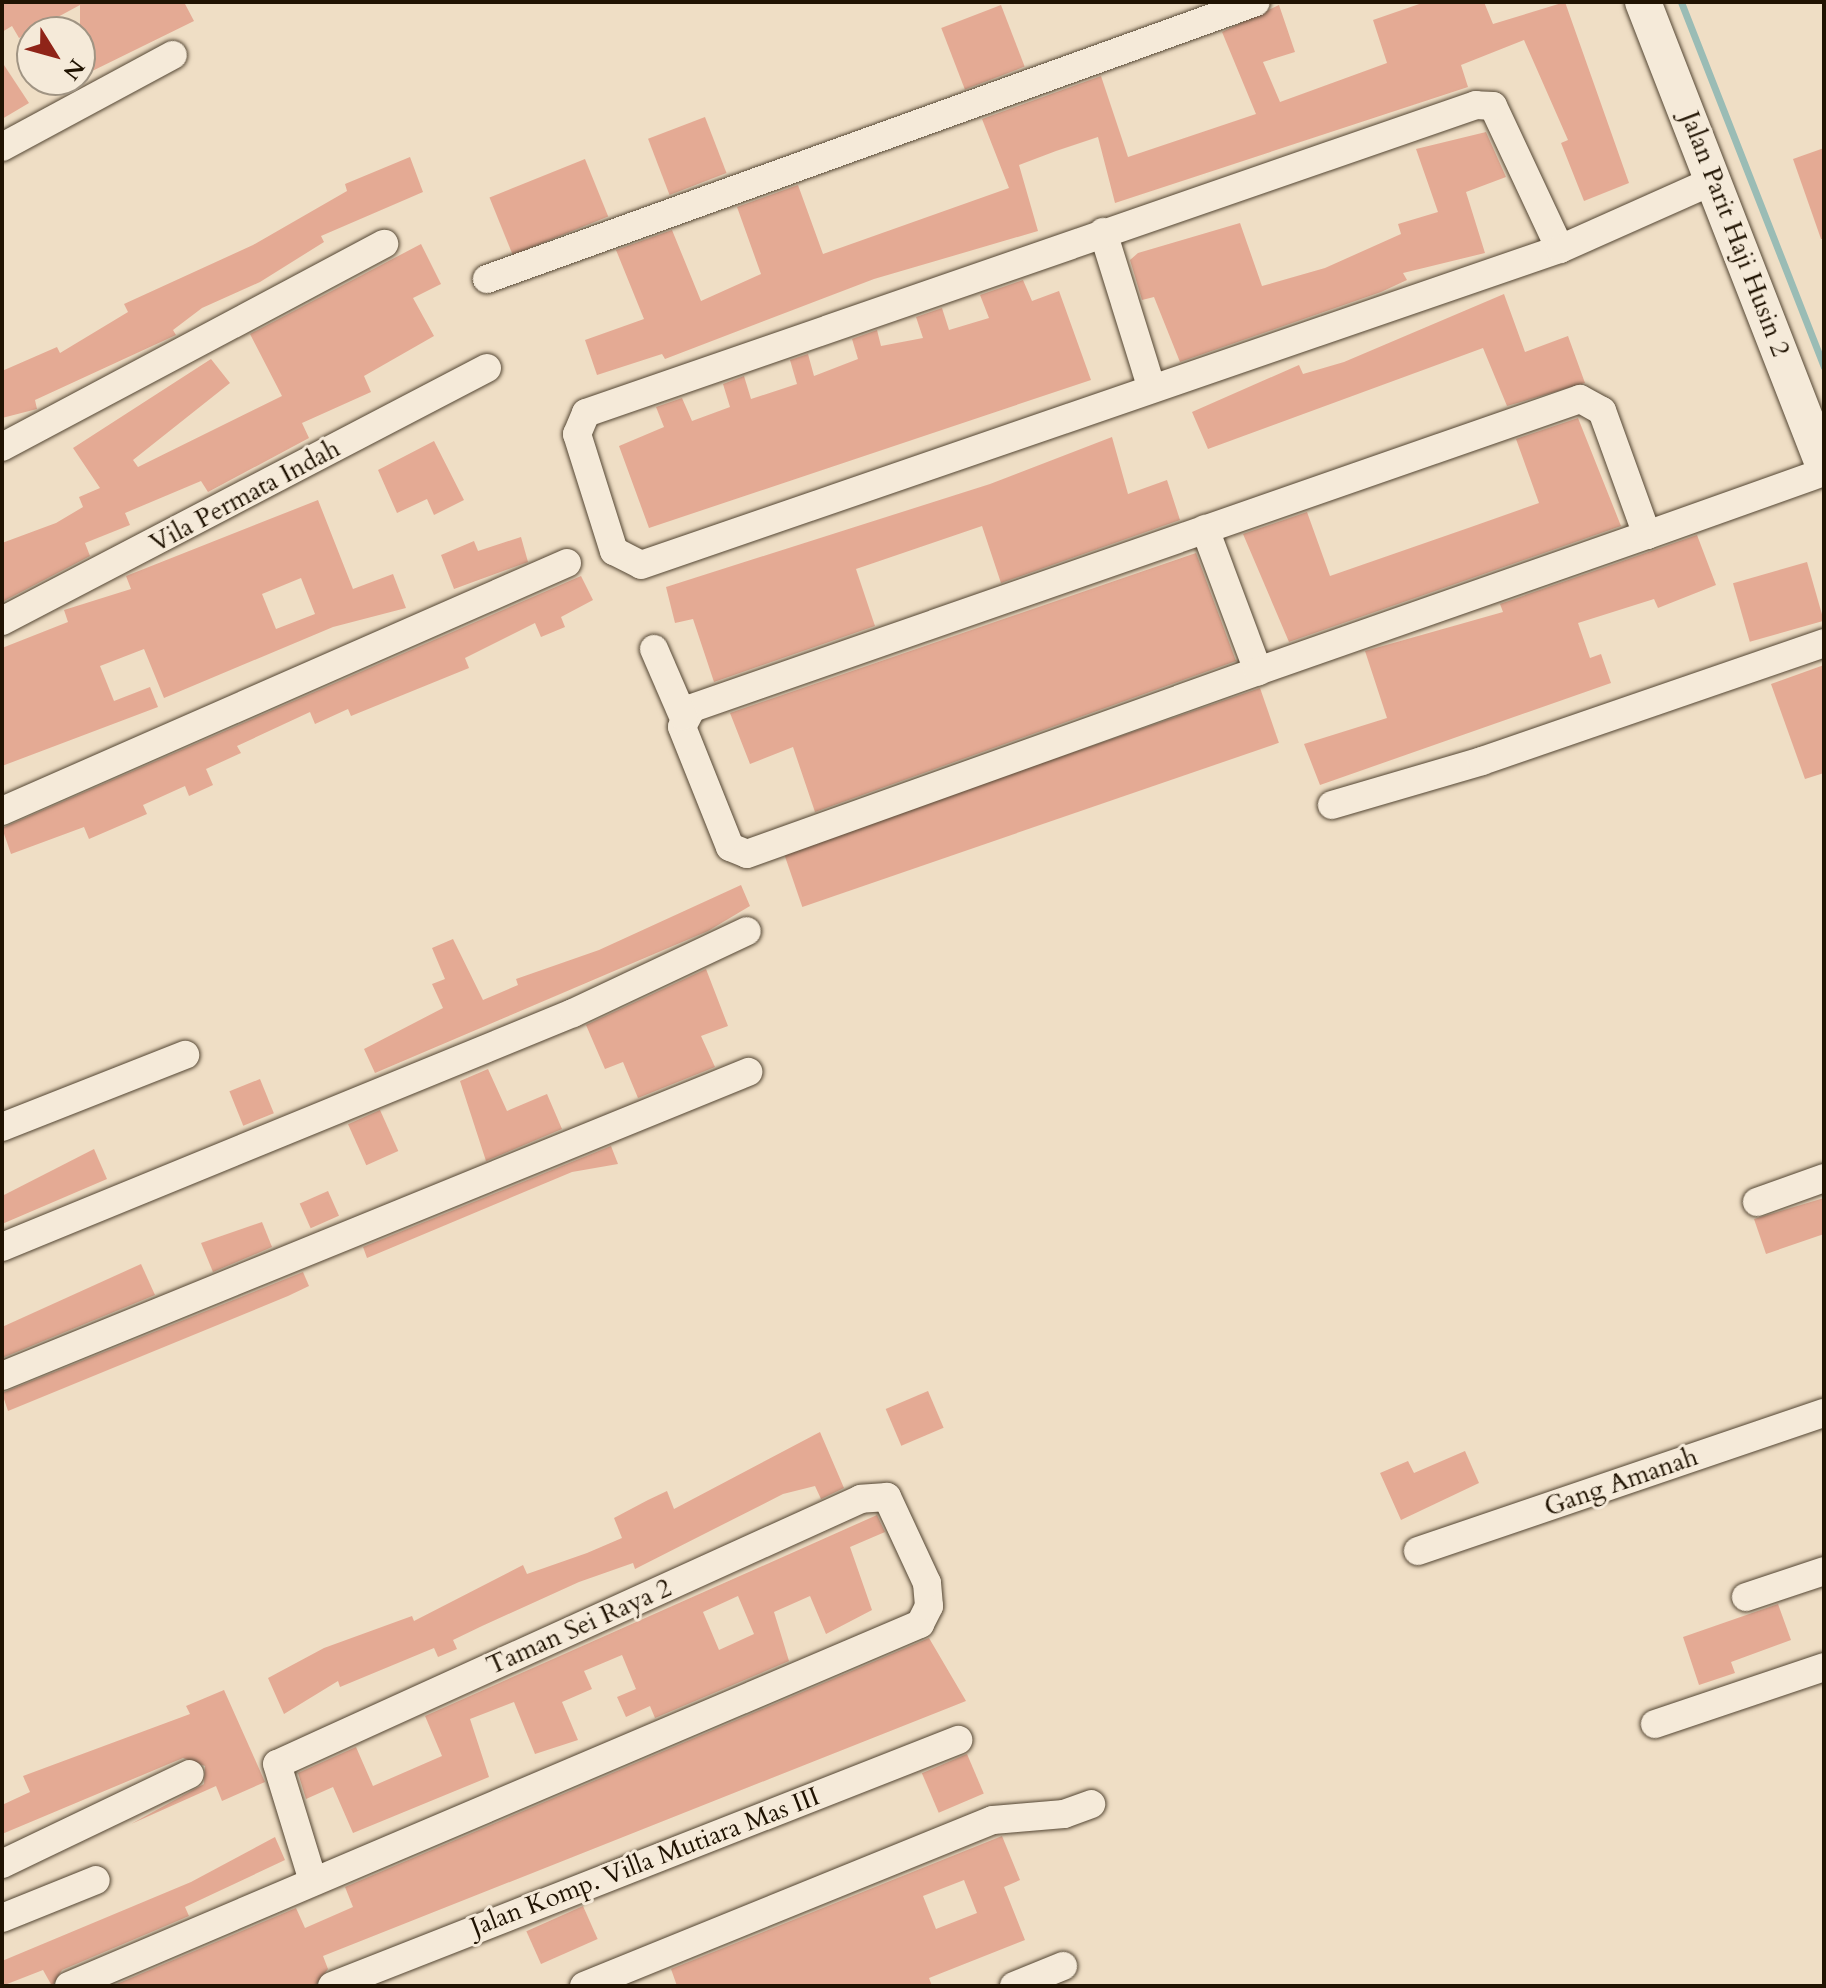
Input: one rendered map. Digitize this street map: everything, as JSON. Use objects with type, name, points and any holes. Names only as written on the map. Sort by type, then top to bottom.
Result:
[{"type":"street","points":[[487,279],[1256,2]]},
{"type":"street","name":"Jalan Parit Haji Husin 2","points":[[1643,2],[1715,180],[1824,470]]},
{"type":"street","points":[[2,147],[173,55]]},
{"type":"street","points":[[1560,249],[1493,106],[1485,104],[1103,232],[580,417],[577,434],[614,551],[641,565],[1560,249],[1715,180]]},
{"type":"street","points":[[1103,232],[1152,389]]},
{"type":"street","points":[[2,447],[384,244]]},
{"type":"street","name":"Vila Permata Indah","points":[[2,621],[487,368]]},
{"type":"street","points":[[683,716],[1580,399],[1602,411],[1647,535]]},
{"type":"street","points":[[654,649],[683,716],[730,847],[747,854],[1824,470]]},
{"type":"street","points":[[1205,529],[1258,671]]},
{"type":"street","points":[[2,811],[567,563]]},
{"type":"street","points":[[1332,805],[1824,643]]},
{"type":"street","points":[[2,1247],[573,1013],[747,931]]},
{"type":"street","points":[[2,1127],[185,1055]]},
{"type":"street","points":[[2,1376],[748,1072]]},
{"type":"street","points":[[1757,1202],[1824,1178]]},
{"type":"street","name":"Gang Amanah","points":[[1418,1551],[1824,1413]]},
{"type":"street","name":"Taman Sei Raya 2","points":[[69,1986],[313,1881],[924,1615],[927,1583],[887,1497],[846,1505],[282,1761],[274,1771],[313,1881]]},
{"type":"street","points":[[1746,1597],[1824,1571]]},
{"type":"street","points":[[1655,1724],[1824,1667]]},
{"type":"street","name":"Jalan Komp. Villa Mutiara Mas III","points":[[332,1986],[958,1740]]},
{"type":"street","points":[[2,1864],[190,1774]]},
{"type":"street","points":[[584,1986],[993,1820],[1064,1814],[1091,1804]]},
{"type":"street","points":[[2,1918],[96,1880]]},
{"type":"street","points":[[1014,1986],[1063,1966]]},
{"type":"building","points":[[2,2],[184,2],[194,21],[96,69],[96,16],[80,16],[80,5],[60,16],[16,16],[16,33],[12,26],[2,32]]},
{"type":"building","points":[[1425,2],[1484,2],[1493,24],[1565,2],[1629,183],[1584,201],[1561,143],[1568,140],[1524,40],[1461,65],[1468,87],[1115,203],[1098,137],[1056,151],[1019,165],[1038,231],[874,279],[665,359],[662,354],[597,375],[585,340],[644,319],[616,250],[672,230],[701,301],[761,274],[737,207],[798,185],[823,254],[1009,188],[982,119],[1101,76],[1128,157],[1256,114],[1222,32],[1279,5],[1295,52],[1263,62],[1280,102],[1387,63],[1373,20]]},
{"type":"building","points":[[1001,5],[1025,67],[965,90],[941,28]]},
{"type":"building","points":[[2,62],[16,83],[16,96],[24,96],[29,103],[2,119]]},
{"type":"building","points":[[705,117],[727,173],[670,195],[648,139]]},
{"type":"building","points":[[1486,132],[1506,177],[1466,192],[1485,253],[1403,273],[1407,280],[1381,292],[1180,362],[1154,297],[1142,300],[1130,260],[1138,253],[1240,223],[1262,286],[1325,268],[1401,234],[1398,224],[1438,212],[1416,149]]},
{"type":"building","points":[[1824,148],[1824,239],[1821,239],[1793,159]]},
{"type":"building","points":[[410,157],[423,192],[321,236],[324,242],[260,282],[202,308],[173,330],[176,335],[35,400],[37,409],[2,418],[2,371],[57,347],[60,353],[128,312],[124,304],[253,245],[347,191],[345,184]]},
{"type":"building","points":[[585,159],[608,216],[513,255],[490,198]]},
{"type":"building","points":[[421,244],[441,284],[413,298],[434,336],[364,376],[371,392],[302,423],[309,438],[208,492],[201,481],[125,513],[130,525],[85,543],[90,556],[2,602],[2,543],[56,523],[83,507],[79,497],[100,488],[73,448],[211,359],[230,383],[133,460],[138,467],[282,396],[250,334]]},
{"type":"building","points":[[1023,280],[1032,301],[1059,291],[1091,380],[649,528],[619,446],[664,427],[656,407],[682,398],[692,421],[730,407],[723,384],[744,376],[751,399],[797,384],[790,360],[808,354],[814,376],[858,359],[852,339],[877,330],[881,346],[923,338],[916,317],[942,308],[949,330],[989,318],[980,295]]},
{"type":"building","points":[[1504,294],[1525,352],[1568,336],[1585,383],[1507,406],[1483,348],[1208,449],[1192,412],[1299,365],[1303,374],[1344,362]]},
{"type":"building","points":[[1578,418],[1621,526],[1289,642],[1243,534],[1307,512],[1330,576],[1539,503],[1516,439]]},
{"type":"building","points":[[1112,437],[1128,494],[1167,480],[1180,520],[1001,583],[982,526],[856,569],[875,626],[714,682],[693,619],[675,623],[666,587],[990,484]]},
{"type":"building","points":[[434,441],[464,500],[434,515],[427,499],[397,513],[378,470]]},
{"type":"building","points":[[318,500],[353,589],[393,574],[406,608],[333,627],[164,698],[144,649],[100,666],[114,701],[150,687],[158,707],[2,766],[2,648],[68,622],[64,610],[131,589],[126,576]],"holes":[[[301,578],[315,614],[276,629],[262,594]]]},
{"type":"building","points":[[1697,535],[1716,585],[1658,608],[1654,599],[1578,623],[1590,658],[1601,654],[1611,683],[1320,785],[1304,744],[1387,718],[1365,651],[1503,612],[1500,604]]},
{"type":"building","points":[[521,537],[528,562],[454,589],[441,555],[474,541],[478,551]]},
{"type":"building","points":[[1196,553],[1236,661],[815,812],[793,747],[750,764],[730,713]]},
{"type":"building","points":[[1807,562],[1824,621],[1750,642],[1733,583]]},
{"type":"building","points":[[581,576],[593,600],[561,617],[565,627],[541,637],[535,623],[465,658],[469,668],[351,716],[348,709],[315,724],[310,712],[237,746],[241,753],[206,769],[213,785],[189,796],[185,786],[143,805],[147,814],[89,839],[84,827],[11,854],[2,828]]},
{"type":"building","points":[[1824,665],[1824,773],[1805,779],[1771,684]]},
{"type":"building","points":[[1260,688],[1279,743],[802,907],[783,852]]},
{"type":"building","points":[[741,885],[750,906],[708,931],[375,1073],[364,1049],[443,1008],[432,984],[445,979],[432,948],[453,939],[483,1000],[518,985],[516,979],[599,950]]},
{"type":"building","points":[[706,969],[728,1026],[701,1036],[715,1067],[638,1098],[623,1062],[605,1069],[586,1025]]},
{"type":"building","points":[[488,1069],[507,1111],[547,1094],[562,1129],[486,1161],[460,1081]]},
{"type":"building","points":[[260,1079],[274,1113],[243,1126],[229,1091]]},
{"type":"building","points":[[380,1110],[398,1151],[366,1165],[348,1124]]},
{"type":"building","points":[[611,1146],[618,1164],[572,1172],[367,1258],[363,1247]]},
{"type":"building","points":[[94,1149],[107,1179],[2,1224],[2,1196]]},
{"type":"building","points":[[328,1191],[339,1216],[311,1228],[300,1204]]},
{"type":"building","points":[[1824,1198],[1824,1234],[1766,1254],[1754,1219]]},
{"type":"building","points":[[262,1222],[272,1247],[213,1272],[201,1243]]},
{"type":"building","points":[[141,1264],[155,1295],[2,1358],[2,1327]]},
{"type":"building","points":[[303,1272],[309,1286],[288,1296],[8,1411],[2,1393]]},
{"type":"building","points":[[928,1391],[944,1428],[901,1446],[886,1409]]},
{"type":"building","points":[[820,1432],[844,1488],[821,1499],[815,1486],[783,1494],[635,1569],[633,1563],[579,1582],[482,1626],[453,1640],[457,1649],[438,1657],[434,1648],[340,1687],[338,1681],[284,1714],[268,1678],[324,1648],[412,1616],[414,1621],[523,1565],[527,1574],[622,1538],[614,1518],[667,1491],[674,1509]]},
{"type":"building","points":[[1465,1451],[1479,1483],[1401,1520],[1380,1473],[1408,1461],[1414,1473]]},
{"type":"building","points":[[877,1515],[885,1532],[850,1547],[872,1610],[826,1634],[810,1596],[774,1612],[789,1661],[655,1718],[650,1706],[626,1717],[617,1697],[636,1689],[622,1655],[584,1671],[592,1689],[562,1702],[578,1740],[535,1754],[514,1702],[470,1719],[489,1777],[353,1833],[333,1787],[306,1799],[298,1773],[356,1747],[373,1786],[442,1756],[425,1716]],"holes":[[[738,1596],[754,1634],[719,1650],[703,1612]]]},
{"type":"building","points":[[1778,1604],[1791,1640],[1731,1662],[1735,1673],[1699,1685],[1683,1637]]},
{"type":"building","points":[[929,1638],[966,1701],[323,1956],[328,1969],[315,1986],[112,1986],[296,1908],[305,1928],[353,1907],[345,1887]]},
{"type":"building","points":[[224,1690],[265,1782],[222,1801],[216,1786],[131,1824],[204,1784],[205,1766],[183,1758],[2,1834],[2,1805],[30,1792],[23,1776],[190,1714],[186,1706]]},
{"type":"building","points":[[967,1754],[984,1794],[939,1813],[922,1773]]},
{"type":"building","points":[[1002,1836],[1020,1880],[1004,1887],[1025,1940],[929,1978],[932,1986],[677,1986],[671,1969]],"holes":[[[964,1880],[977,1913],[936,1929],[923,1896]]]},
{"type":"building","points":[[275,1837],[285,1860],[185,1907],[189,1916],[62,1970],[52,1986],[43,1970],[2,1986],[2,1961],[191,1882]]},
{"type":"building","points":[[583,1906],[598,1939],[541,1964],[526,1931]]},
{"type":"waterway","points":[[1681,2],[1824,367]]}]
